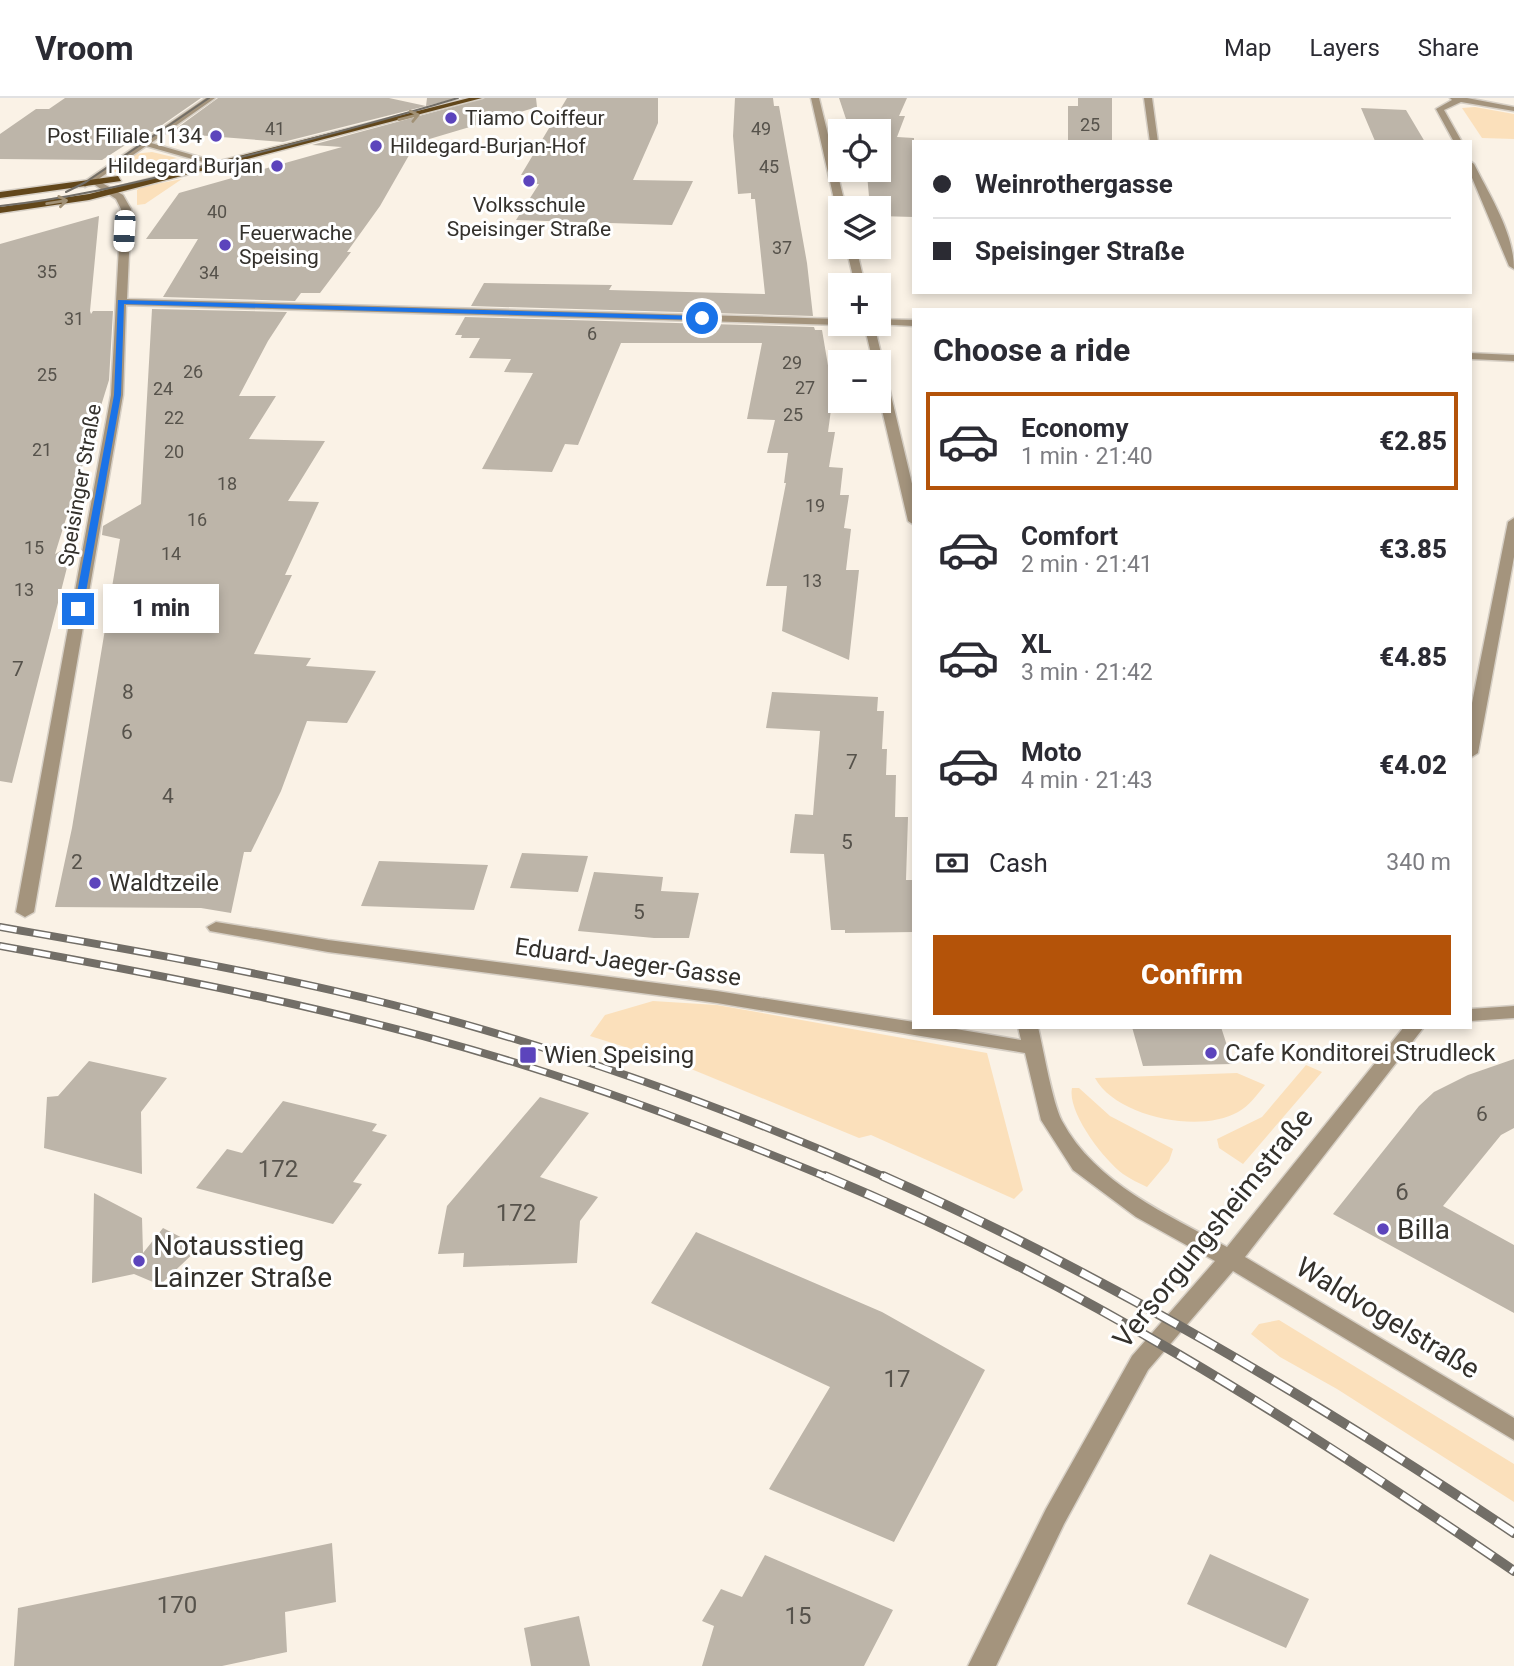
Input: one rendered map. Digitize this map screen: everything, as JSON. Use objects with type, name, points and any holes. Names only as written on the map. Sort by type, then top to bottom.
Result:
[{"type":"main road","points":[[0,195],[96,183],[200,160],[338,126],[436,98]]},
{"type":"main road","points":[[0,210],[114,191],[478,98]]},
{"type":"street","points":[[85,184],[211,98]]},
{"type":"street","points":[[815,98],[838,196]]},
{"type":"street","points":[[1148,98],[1154,140]]},
{"type":"street","points":[[1457,140],[1440,109],[1457,99],[1514,109]]},
{"type":"street","points":[[144,143],[200,160]]},
{"type":"street","points":[[1472,168],[1495,216],[1514,266]]},
{"type":"street","points":[[96,183],[114,191]]},
{"type":"street","name":"Speisinger Straße","points":[[25,912],[117,395],[126,209],[114,191]]},
{"type":"street","points":[[120,302],[828,321]]},
{"type":"street","points":[[891,322],[912,323]]},
{"type":"street","points":[[1472,356],[1514,358]]},
{"type":"street","points":[[889,413],[912,512]]},
{"type":"street","points":[[1472,742],[1513,527]]},
{"type":"street","name":"Eduard-Jaeger-Gasse","points":[[216,927],[341,948],[912,1022]]},
{"type":"street","points":[[1472,1015],[1514,1012]]},
{"type":"street","name":"Eduard-Jaeger-Gasse","points":[[962,1029],[1031,1038]]},
{"type":"street","name":"Versorgungsheimstraße","points":[[982,1666],[1055,1517],[1140,1363],[1230,1258],[1413,1029]]},
{"type":"street","name":"Waldvogelstraße","points":[[1031,1038],[1051,1120],[1080,1165],[1144,1211],[1230,1258],[1514,1430]]},
{"type":"shaded area","points":[[1475,107],[1514,114],[1514,139],[1482,138],[1462,108]]},
{"type":"shaded area","points":[[152,152],[177,158],[148,165],[144,163],[105,175],[133,154]]},
{"type":"shaded area","points":[[182,179],[145,204],[137,205],[137,190],[141,187]]},
{"type":"shaded area","points":[[653,1001],[717,1005],[987,1053],[1023,1190],[1014,1199],[871,1135],[859,1138],[679,1064],[590,1036],[605,1015]]},
{"type":"shaded area","points":[[1306,1065],[1322,1072],[1243,1164],[1219,1148],[1217,1139],[1262,1117]]},
{"type":"shaded area","points":[[1237,1073],[1265,1085],[1238,1112],[1203,1121],[1160,1118],[1139,1112],[1106,1092],[1095,1078]]},
{"type":"shaded area","points":[[1072,1088],[1079,1088],[1110,1116],[1173,1149],[1169,1161],[1147,1187],[1123,1174],[1097,1147],[1075,1109]]},
{"type":"shaded area","points":[[1279,1320],[1514,1464],[1514,1502],[1337,1389],[1280,1357],[1251,1334],[1259,1324]]},
{"type":"building","points":[[65,98],[201,98],[152,132],[147,131],[102,160],[0,159],[0,134],[36,109],[49,109]]},
{"type":"building","points":[[218,98],[389,98],[426,106],[427,98],[458,98],[283,142],[170,133]]},
{"type":"building","points":[[485,98],[536,98],[537,107],[416,143],[380,206],[347,252],[351,252],[320,293],[301,293],[295,301],[163,297],[198,239],[146,239],[179,193],[342,147],[312,145]]},
{"type":"building","points":[[567,98],[658,98],[658,123],[633,180],[693,181],[672,225],[516,220],[539,184],[524,184],[529,175],[521,175]]},
{"type":"building","points":[[735,98],[773,98],[774,106],[779,106],[807,263],[813,316],[471,306],[484,283],[612,285],[609,290],[765,294],[755,199],[751,199],[751,193],[738,194],[733,136]]},
{"type":"building","points":[[839,98],[907,98],[899,116],[905,116],[897,137],[914,138],[912,217],[891,216],[891,196],[869,196],[868,182],[891,182],[891,119],[846,119]]},
{"type":"building","points":[[1078,98],[1112,98],[1112,140],[1068,140],[1068,106],[1078,106]]},
{"type":"building","points":[[1361,108],[1406,110],[1424,140],[1375,140]]},
{"type":"building","points":[[99,216],[90,311],[91,314],[93,311],[113,311],[109,380],[55,554],[73,544],[12,783],[0,781],[0,244]]},
{"type":"building","points":[[152,309],[287,312],[268,341],[239,396],[276,396],[249,439],[325,441],[288,501],[319,502],[285,575],[292,575],[254,654],[311,658],[306,666],[376,671],[347,723],[307,721],[281,791],[251,852],[244,852],[231,913],[201,908],[55,907],[72,828],[120,539],[102,535],[103,526],[141,504]]},
{"type":"building","points":[[465,317],[814,327],[815,330],[822,330],[828,365],[828,413],[831,413],[828,432],[835,432],[829,467],[843,468],[840,495],[849,495],[844,528],[851,529],[846,570],[859,570],[849,660],[782,631],[787,586],[766,586],[786,483],[788,453],[767,453],[775,420],[747,419],[762,343],[621,343],[578,445],[565,444],[552,472],[482,469],[533,373],[504,372],[511,359],[469,358],[480,338],[461,338],[462,335],[455,335]]},
{"type":"building","points":[[772,692],[878,697],[877,711],[884,711],[882,749],[887,749],[886,775],[896,775],[895,817],[908,817],[906,880],[912,880],[912,932],[845,933],[845,930],[831,930],[824,854],[790,853],[795,814],[813,815],[820,731],[766,728]]},
{"type":"building","points":[[522,853],[588,856],[578,892],[510,888]]},
{"type":"building","points":[[379,861],[488,865],[474,910],[361,906]]},
{"type":"building","points":[[594,872],[663,877],[661,891],[699,893],[689,938],[654,938],[578,931]]},
{"type":"building","points":[[1133,1029],[1222,1029],[1233,1064],[1143,1066]]},
{"type":"building","points":[[1514,1059],[1514,1128],[1501,1135],[1443,1206],[1514,1245],[1514,1313],[1333,1214],[1419,1106],[1434,1092],[1468,1075]]},
{"type":"building","points":[[89,1061],[167,1078],[141,1112],[142,1174],[44,1148],[47,1097],[58,1096]]},
{"type":"building","points":[[540,1097],[589,1113],[540,1177],[598,1197],[580,1221],[577,1263],[463,1267],[464,1253],[438,1254],[447,1206]]},
{"type":"building","points":[[283,1101],[377,1124],[372,1131],[387,1135],[353,1182],[362,1184],[333,1224],[196,1188],[227,1149],[242,1153]]},
{"type":"building","name":"Notausstieg Lainzer Straße","points":[[94,1193],[142,1218],[143,1253],[163,1228],[200,1247],[160,1285],[134,1274],[92,1283]]},
{"type":"building","points":[[696,1232],[882,1312],[985,1370],[894,1542],[769,1489],[830,1387],[651,1303]]},
{"type":"building","points":[[332,1543],[336,1602],[285,1612],[287,1652],[222,1666],[14,1666],[18,1608]]},
{"type":"building","points":[[1210,1554],[1309,1599],[1286,1648],[1187,1604]]},
{"type":"building","points":[[765,1555],[893,1610],[864,1666],[702,1666],[714,1626],[702,1621],[721,1589],[742,1597]]},
{"type":"building","points":[[579,1616],[590,1666],[531,1666],[524,1628]]},
{"type":"tram line","points":[[66,192],[86,182],[209,98]]},
{"type":"tram line","points":[[0,206],[78,194],[180,172],[332,134],[458,98]]},
{"type":"railway","points":[[0,927],[256,974],[358,996],[470,1026],[651,1084],[770,1129],[887,1178]]},
{"type":"railway","points":[[0,946],[265,998],[461,1047],[641,1105],[829,1178]]},
{"type":"railway","points":[[825,1176],[1005,1259],[1180,1355],[1349,1460],[1514,1571]]},
{"type":"railway","points":[[883,1176],[1047,1255],[1206,1341],[1361,1434],[1514,1533]]},
{"type":"place","name":"Tiamo Coiffeur","points":[[451,118]]},
{"type":"place","name":"Post Filiale 1134","points":[[216,136]]},
{"type":"place","name":"Hildegard-Burjan-Hof","points":[[376,146]]},
{"type":"place","name":"Hildegard Burjan","points":[[277,166]]},
{"type":"place","name":"Volksschule Speisinger Straße","points":[[529,181]]},
{"type":"place","name":"Feuerwache Speising","points":[[225,245]]},
{"type":"place","name":"Waldtzeile","points":[[95,883]]},
{"type":"place","name":"Cafe Konditorei Strudleck","points":[[1211,1053]]},
{"type":"place","name":"Wien Speising","points":[[528,1055]]},
{"type":"place","name":"Billa","points":[[1383,1229]]},
{"type":"place","name":"Notausstieg Lainzer Straße","points":[[139,1261]]},
{"type":"route","points":[[78,609],[117,395],[120,302],[702,318]]}]
